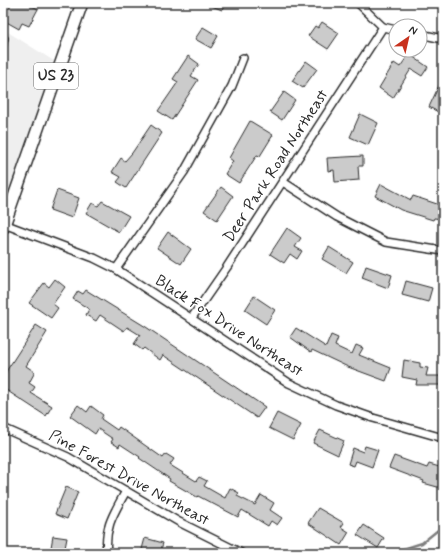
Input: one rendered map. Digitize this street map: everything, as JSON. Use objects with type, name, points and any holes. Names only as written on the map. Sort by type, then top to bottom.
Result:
[{"type":"main road","name":"US 23","points":[[3,225],[82,3]]},
{"type":"street","points":[[358,3],[383,27],[388,28]]},
{"type":"street","name":"Deer Park Road Northeast","points":[[191,319],[283,182],[383,27]]},
{"type":"street","points":[[428,36],[443,39]]},
{"type":"street","points":[[116,269],[184,172],[232,86],[243,58]]},
{"type":"street","points":[[283,182],[337,217],[386,242],[443,251]]},
{"type":"street","name":"Black Fox Drive Northeast","points":[[3,225],[94,258],[116,269],[289,383],[336,405],[386,422],[443,438]]},
{"type":"street","name":"Pine Forest Drive Northeast","points":[[3,428],[68,457],[179,522],[241,553]]},
{"type":"street","points":[[107,553],[105,539],[111,518],[126,492]]},
{"type":"lane","points":[[3,35],[6,38],[4,47]]},
{"type":"shaded area","points":[[3,29],[62,66],[3,230]]},
{"type":"building","points":[[10,3],[26,3],[38,9],[29,26],[22,23],[19,29],[3,20]]},
{"type":"building","points":[[204,3],[225,3],[222,10]]},
{"type":"building","points":[[322,22],[339,33],[328,49],[308,36],[315,26],[318,28]]},
{"type":"building","points":[[203,27],[218,36],[211,48],[195,39]]},
{"type":"building","points":[[188,56],[199,64],[191,76],[198,80],[172,120],[158,111],[178,82],[173,79]]},
{"type":"building","points":[[406,58],[415,58],[428,67],[422,76],[411,69],[393,98],[379,88],[394,63],[400,67]]},
{"type":"building","points":[[306,61],[317,69],[303,88],[292,81]]},
{"type":"building","points":[[443,77],[443,107],[440,113],[429,107]]},
{"type":"building","points":[[284,92],[295,100],[282,120],[270,112]]},
{"type":"building","points":[[360,114],[378,123],[368,145],[350,137]]},
{"type":"building","points":[[250,121],[273,135],[260,156],[257,155],[239,183],[225,174],[233,161],[229,158]]},
{"type":"building","points":[[151,125],[162,133],[126,188],[117,182],[121,177],[112,172],[121,158],[125,161],[132,153]]},
{"type":"building","points":[[363,156],[363,166],[358,166],[359,180],[335,182],[334,170],[328,171],[327,158]]},
{"type":"building","points":[[381,184],[411,200],[413,196],[443,206],[443,219],[434,218],[433,220],[401,210],[375,196]]},
{"type":"building","points":[[221,187],[233,196],[217,220],[204,211]]},
{"type":"building","points":[[57,190],[79,198],[72,218],[50,210]]},
{"type":"building","points":[[102,201],[129,216],[119,232],[86,213],[92,203],[98,206]]},
{"type":"building","points":[[287,228],[301,238],[295,247],[302,251],[297,259],[290,254],[284,263],[270,254]]},
{"type":"building","points":[[168,232],[191,249],[181,264],[157,248]]},
{"type":"building","points":[[329,247],[353,262],[346,273],[322,259]]},
{"type":"building","points":[[366,266],[392,275],[388,288],[362,278]]},
{"type":"building","points":[[55,279],[65,287],[53,304],[58,308],[51,318],[29,303],[44,283],[49,287]]},
{"type":"building","points":[[406,281],[432,288],[428,302],[402,295]]},
{"type":"building","points":[[86,290],[146,327],[265,407],[257,418],[163,355],[160,360],[144,348],[142,350],[134,344],[140,335],[127,327],[124,331],[100,315],[96,321],[86,315],[89,309],[73,299],[78,291],[83,294]]},
{"type":"building","points":[[254,296],[275,310],[266,324],[245,310]]},
{"type":"building","points":[[36,325],[47,332],[26,366],[35,372],[29,383],[35,387],[31,393],[52,406],[46,416],[3,388],[3,379],[7,370]]},
{"type":"building","points":[[296,328],[326,347],[331,335],[338,338],[335,346],[352,354],[356,345],[363,348],[359,355],[391,368],[386,381],[348,367],[312,350],[311,352],[290,337]]},
{"type":"building","points":[[404,360],[420,363],[420,367],[428,368],[426,376],[443,376],[443,385],[416,385],[417,380],[402,377]]},
{"type":"building","points":[[78,405],[87,412],[91,406],[103,415],[101,419],[117,430],[119,427],[163,458],[166,454],[174,459],[170,465],[196,481],[199,477],[207,481],[204,486],[225,498],[230,488],[239,493],[237,496],[255,505],[261,495],[274,503],[270,510],[282,518],[277,525],[271,521],[268,526],[242,510],[238,517],[198,496],[197,497],[169,481],[170,479],[120,444],[119,447],[111,442],[113,439],[98,429],[95,434],[70,416]]},
{"type":"building","points":[[277,413],[301,425],[293,440],[269,428]]},
{"type":"building","points":[[320,430],[344,441],[338,455],[313,443]]},
{"type":"building","points":[[365,446],[378,450],[372,467],[356,461],[354,466],[348,464],[353,448],[363,452]]},
{"type":"building","points":[[394,456],[427,468],[429,464],[443,468],[441,488],[423,483],[424,481],[389,468]]},
{"type":"building","points":[[66,487],[78,492],[67,519],[55,514]]},
{"type":"building","points":[[318,508],[344,523],[341,527],[349,532],[341,545],[308,523]]},
{"type":"building","points":[[364,525],[384,538],[378,548],[357,535]]},
{"type":"building","points":[[53,536],[67,538],[64,553],[50,553]]},
{"type":"building","points":[[145,538],[163,543],[160,553],[141,553]]},
{"type":"waterway","points":[[391,553],[422,543],[443,526]]}]
